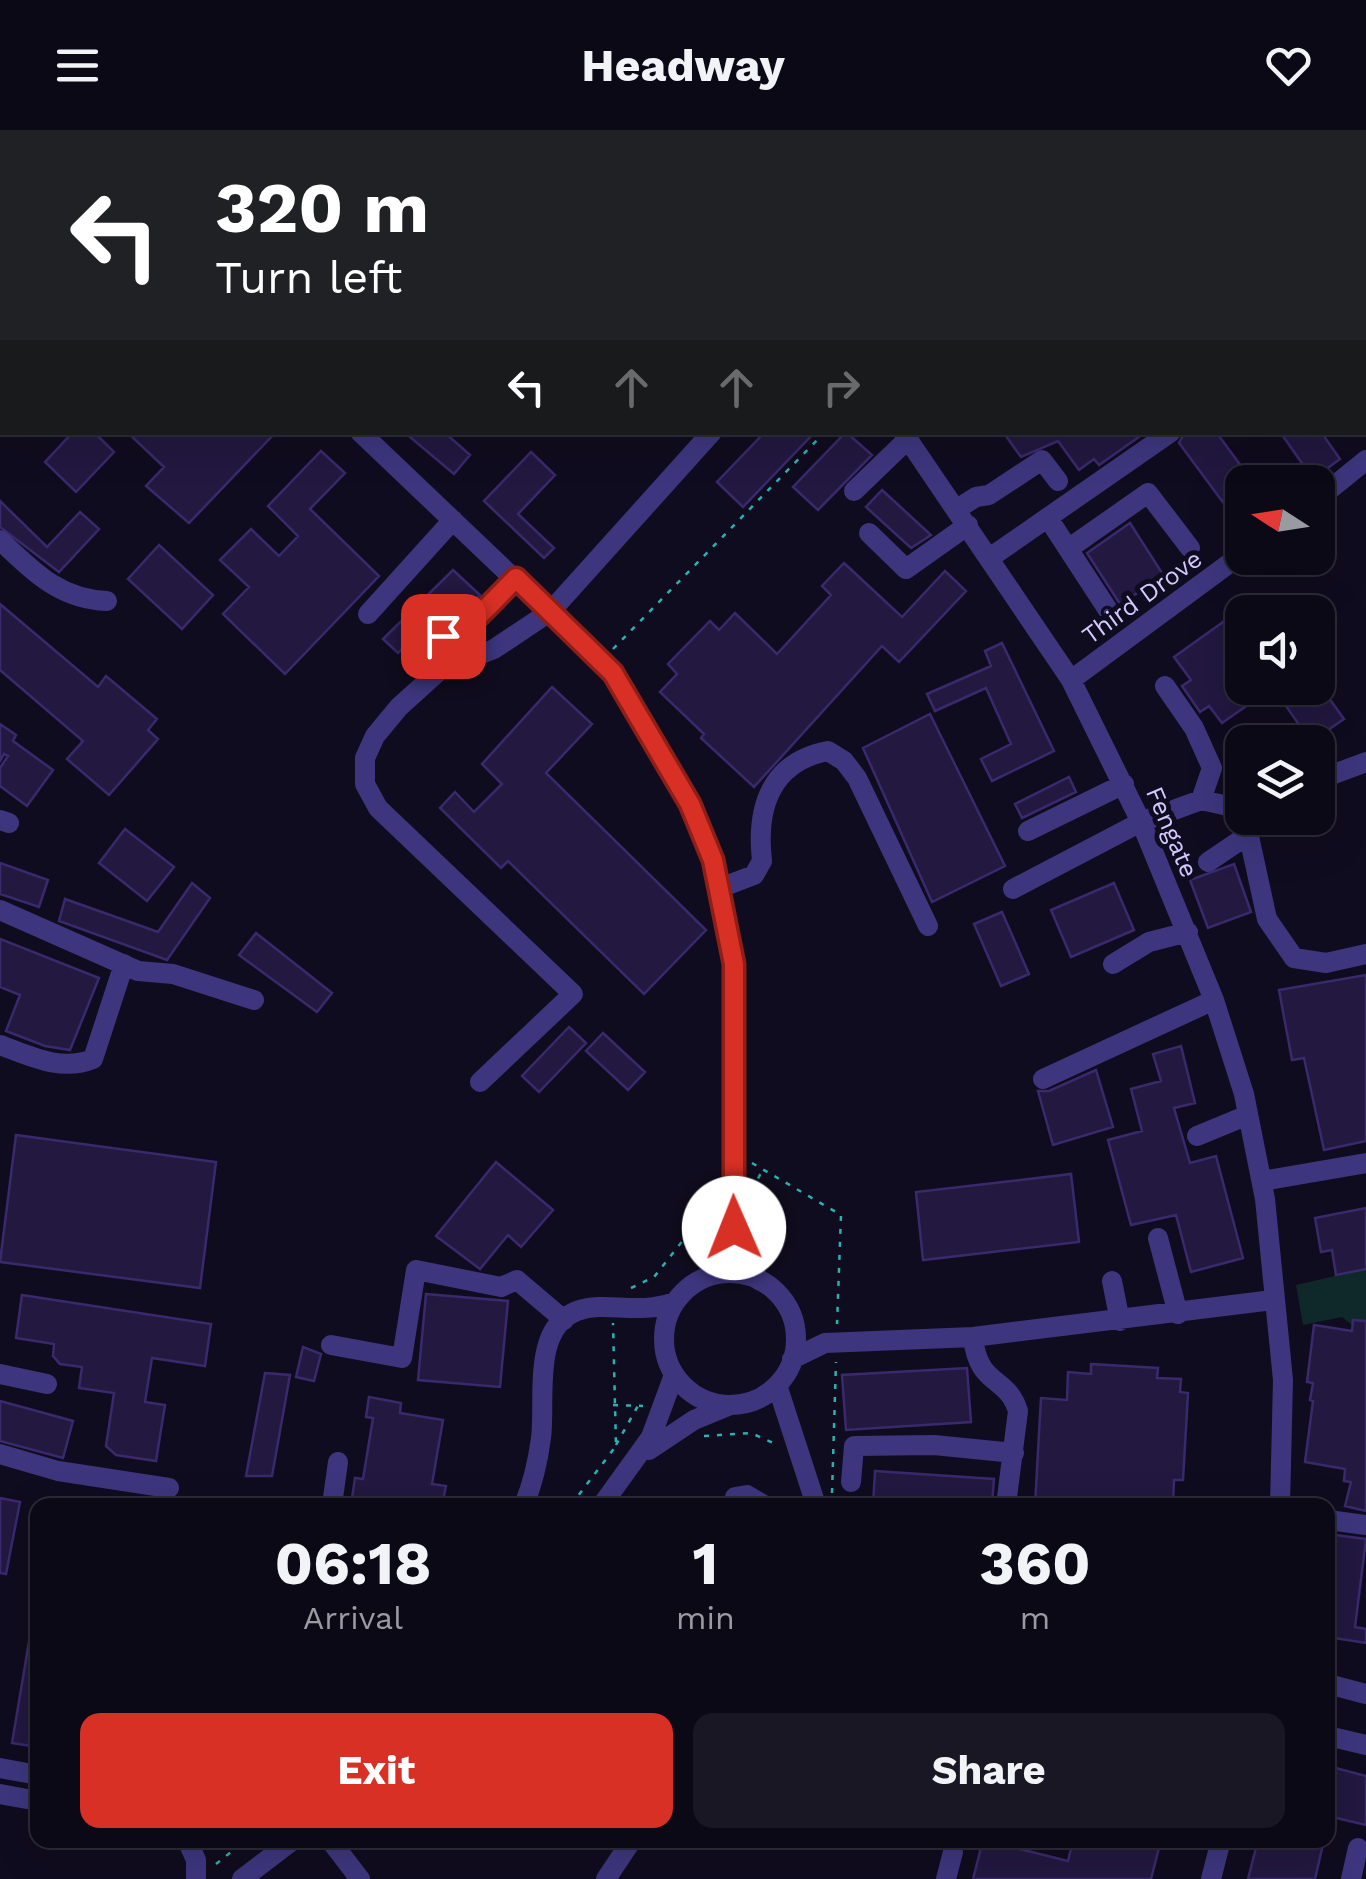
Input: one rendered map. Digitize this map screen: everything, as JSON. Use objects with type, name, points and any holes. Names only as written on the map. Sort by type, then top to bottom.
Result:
[{"type":"street","points":[[363,435],[602,661],[643,718],[690,804],[720,888],[736,982],[733,1152],[738,1248],[760,1281],[831,1343]]},
{"type":"street","points":[[480,1082],[573,994],[378,808],[364,784],[365,758],[375,736],[440,670],[494,649],[551,611],[709,435]]},
{"type":"street","points":[[990,557],[1166,435]]},
{"type":"street","points":[[854,491],[905,436]]},
{"type":"street","name":"Fengate","points":[[905,436],[1072,680],[1141,822],[1214,1000],[1248,1115],[1274,1264],[1272,1300],[1285,1426],[1280,1498]]},
{"type":"street","points":[[869,533],[906,569],[962,517],[976,497],[989,495],[1042,460],[1058,481]]},
{"type":"street","points":[[1335,485],[1366,460]]},
{"type":"street","points":[[1068,549],[1148,493],[1190,548]]},
{"type":"street","points":[[1048,518],[1108,610]]},
{"type":"street","points":[[368,614],[454,520]]},
{"type":"street","points":[[0,540],[50,586],[87,600],[107,600]]},
{"type":"street","name":"Third Drove","points":[[1072,680],[1225,567]]},
{"type":"street","points":[[423,657],[443,636],[465,630],[516,578]]},
{"type":"street","points":[[1165,686],[1194,728],[1212,768],[1201,800]]},
{"type":"street","points":[[720,888],[754,874],[762,862],[760,839],[769,786],[806,755],[828,751],[844,761],[857,778],[928,926]]},
{"type":"street","points":[[1335,774],[1366,762]]},
{"type":"street","points":[[1028,831],[1124,784]]},
{"type":"street","points":[[1013,888],[1141,822],[1201,800],[1225,805]]},
{"type":"street","points":[[1208,862],[1237,835]]},
{"type":"street","points":[[1249,835],[1267,919],[1294,958],[1326,962],[1366,954]]},
{"type":"street","points":[[0,910],[138,971],[173,974],[254,1000]]},
{"type":"street","points":[[1114,964],[1149,942],[1188,932]]},
{"type":"street","points":[[0,1046],[69,1065],[93,1059],[124,964]]},
{"type":"street","points":[[1042,1079],[1214,1000]]},
{"type":"street","points":[[1197,1136],[1248,1115]]},
{"type":"street","points":[[1262,1180],[1366,1163]]},
{"type":"street","points":[[526,1498],[542,1434],[546,1354],[564,1320],[588,1308],[626,1312],[652,1310],[675,1302],[718,1264],[734,1228]]},
{"type":"street","points":[[1158,1238],[1178,1314]]},
{"type":"street","points":[[331,1345],[402,1358],[416,1270],[501,1287],[517,1280],[564,1320]]},
{"type":"street","points":[[704,1278],[723,1274],[760,1281]]},
{"type":"street","points":[[1112,1281],[1120,1320]]},
{"type":"street","points":[[792,1360],[831,1343],[973,1337],[1272,1300]]},
{"type":"street","points":[[675,1302],[666,1322],[664,1344],[674,1376],[698,1398],[730,1405]]},
{"type":"street","points":[[633,1464],[683,1427],[730,1405],[754,1400],[777,1385],[792,1360],[794,1324],[788,1308]]},
{"type":"street","points":[[626,1312],[664,1344]]},
{"type":"street","points":[[973,1337],[981,1371],[1014,1396],[1018,1411],[1007,1498]]},
{"type":"street","points":[[0,1374],[48,1384]]},
{"type":"street","points":[[607,1498],[662,1416],[674,1376]]},
{"type":"street","points":[[777,1385],[813,1498]]},
{"type":"street","points":[[754,1400],[793,1441]]},
{"type":"street","points":[[851,1482],[854,1446],[934,1445],[1014,1453]]},
{"type":"street","points":[[0,1454],[58,1472],[170,1488]]},
{"type":"street","points":[[333,1498],[338,1462]]},
{"type":"street","points":[[735,1497],[748,1494],[754,1498]]},
{"type":"street","points":[[1335,1521],[1366,1525]]},
{"type":"street","points":[[1335,1686],[1366,1694]]},
{"type":"street","points":[[1335,1737],[1366,1744]]},
{"type":"street","points":[[0,1768],[30,1774]]},
{"type":"street","points":[[0,1794],[30,1800]]},
{"type":"street","points":[[191,1848],[203,1874]]},
{"type":"street","points":[[242,1879],[283,1848]]},
{"type":"street","points":[[336,1848],[360,1879]]},
{"type":"street","points":[[606,1879],[627,1848]]},
{"type":"street","points":[[1211,1879],[1219,1848]]},
{"type":"street","points":[[1351,1879],[1358,1848]]},
{"type":"street","points":[[946,1879],[953,1852]]},
{"type":"path","points":[[602,661],[822,435]]},
{"type":"path","points":[[733,1152],[841,1215],[831,1343],[832,1498]]},
{"type":"path","points":[[613,1404],[639,1404],[662,1416]]},
{"type":"path","points":[[616,1446],[639,1404]]},
{"type":"path","points":[[683,1427],[701,1436],[751,1433],[773,1440],[784,1450],[793,1441]]},
{"type":"path","points":[[203,1874],[236,1848]]},
{"type":"green space","points":[[1366,1269],[1366,1320],[1351,1324],[1342,1317],[1303,1325],[1296,1285]]},
{"type":"building","points":[[70,435],[97,435],[114,452],[76,492],[45,462]]},
{"type":"building","points":[[130,435],[273,435],[189,523],[146,486],[164,467]]},
{"type":"building","points":[[408,435],[447,435],[470,455],[454,474]]},
{"type":"building","points":[[762,435],[812,435],[743,507],[717,482]]},
{"type":"building","points":[[843,435],[849,435],[872,455],[818,510],[793,487]]},
{"type":"building","points":[[1005,435],[1142,435],[1099,465],[1094,459],[1079,470],[1058,441],[1021,457]]},
{"type":"building","points":[[1183,435],[1218,435],[1240,465],[1225,465],[1225,505],[1179,443]]},
{"type":"building","points":[[1282,435],[1323,435],[1340,459],[1332,465],[1303,465]]},
{"type":"building","points":[[321,451],[345,473],[310,509],[379,576],[285,674],[223,614],[249,587],[220,560],[251,529],[279,556],[298,536],[268,506]]},
{"type":"building","points":[[531,452],[555,475],[518,514],[554,548],[544,558],[484,501]]},
{"type":"building","points":[[882,490],[931,535],[911,548],[866,507]]},
{"type":"building","points":[[0,501],[47,547],[80,512],[99,529],[59,572],[0,527]]},
{"type":"building","points":[[1130,523],[1164,576],[1120,604],[1087,553]]},
{"type":"building","points":[[159,545],[213,595],[182,629],[128,579]]},
{"type":"building","points":[[844,563],[902,617],[945,571],[966,591],[899,662],[882,646],[754,787],[701,738],[704,734],[660,692],[677,674],[668,664],[710,621],[719,630],[735,613],[777,654],[831,595],[822,586]]},
{"type":"building","points":[[453,570],[480,595],[456,618],[443,606],[398,653],[383,639]]},
{"type":"building","points":[[0,604],[98,687],[106,676],[157,719],[148,730],[158,739],[109,795],[67,759],[83,741],[0,670]]},
{"type":"building","points":[[1225,621],[1225,705],[1248,705],[1222,723],[1209,706],[1200,712],[1182,686],[1191,680],[1174,657]]},
{"type":"building","points":[[1002,643],[1054,751],[992,781],[981,759],[1011,744],[986,688],[935,711],[927,694],[991,666],[985,651]]},
{"type":"building","points":[[552,687],[592,724],[546,773],[706,930],[644,994],[508,861],[501,868],[440,808],[455,792],[474,812],[502,784],[482,764]]},
{"type":"building","points":[[1334,705],[1344,719],[1335,725],[1299,725],[1286,706]]},
{"type":"building","points":[[930,714],[1005,866],[932,902],[863,748]]},
{"type":"building","points":[[0,724],[16,735],[13,741],[53,770],[27,806],[0,786],[0,768],[8,756],[4,754],[0,761]]},
{"type":"building","points":[[1069,777],[1076,792],[1022,818],[1015,804]]},
{"type":"building","points":[[125,829],[174,867],[147,901],[99,863]]},
{"type":"building","points":[[0,863],[48,880],[39,907],[0,894]]},
{"type":"building","points":[[1234,864],[1251,912],[1208,928],[1190,880]]},
{"type":"building","points":[[192,883],[210,898],[167,960],[59,921],[65,899],[158,932]]},
{"type":"building","points":[[1114,883],[1134,930],[1071,957],[1051,910]]},
{"type":"building","points":[[1002,912],[1029,974],[1001,986],[974,924]]},
{"type":"building","points":[[256,933],[332,993],[317,1012],[239,955]]},
{"type":"building","points":[[0,939],[99,978],[70,1050],[45,1046],[6,1031],[20,995],[0,987]]},
{"type":"building","points":[[1366,975],[1366,1141],[1324,1150],[1304,1058],[1292,1060],[1279,990]]},
{"type":"building","points":[[569,1027],[586,1043],[539,1092],[522,1076]]},
{"type":"building","points":[[603,1033],[645,1072],[628,1090],[586,1051]]},
{"type":"building","points":[[1181,1046],[1195,1103],[1174,1108],[1190,1163],[1216,1156],[1243,1258],[1191,1272],[1176,1215],[1131,1225],[1108,1140],[1142,1131],[1131,1089],[1161,1081],[1153,1054]]},
{"type":"building","points":[[1096,1070],[1113,1127],[1053,1145],[1038,1091],[1049,1091]]},
{"type":"building","points":[[16,1135],[216,1162],[200,1288],[0,1262]]},
{"type":"building","points":[[496,1162],[553,1210],[521,1247],[508,1235],[480,1269],[436,1236]]},
{"type":"building","points":[[1071,1174],[1079,1242],[923,1260],[916,1192]]},
{"type":"building","points":[[1366,1208],[1366,1269],[1336,1275],[1332,1250],[1321,1252],[1315,1218]]},
{"type":"building","points":[[426,1294],[508,1301],[500,1387],[418,1380]]},
{"type":"building","points":[[22,1295],[211,1324],[205,1366],[152,1358],[145,1402],[165,1405],[156,1461],[116,1455],[106,1446],[114,1393],[79,1388],[82,1367],[60,1364],[53,1356],[54,1344],[16,1338]]},
{"type":"building","points":[[1353,1320],[1366,1321],[1366,1511],[1345,1506],[1351,1482],[1344,1481],[1345,1469],[1305,1462],[1313,1401],[1313,1383],[1307,1382],[1314,1325],[1352,1331]]},
{"type":"building","points":[[303,1347],[321,1354],[314,1381],[296,1377]]},
{"type":"building","points":[[1091,1364],[1158,1368],[1157,1378],[1181,1379],[1180,1392],[1188,1393],[1183,1480],[1174,1480],[1173,1498],[1035,1498],[1041,1398],[1067,1400],[1068,1372],[1091,1374]]},
{"type":"building","points":[[967,1368],[971,1422],[846,1430],[842,1375]]},
{"type":"building","points":[[265,1373],[290,1375],[272,1476],[246,1476]]},
{"type":"building","points":[[369,1397],[401,1403],[400,1413],[443,1420],[432,1484],[446,1486],[443,1498],[352,1498],[355,1478],[363,1479],[373,1418],[366,1417]]},
{"type":"building","points":[[0,1401],[73,1421],[63,1458],[0,1441]]},
{"type":"building","points":[[875,1471],[994,1479],[993,1498],[873,1498]]},
{"type":"building","points":[[0,1498],[20,1502],[6,1574],[0,1573]]},
{"type":"building","points":[[1335,1535],[1366,1539],[1355,1627],[1366,1629],[1366,1643],[1335,1638]]},
{"type":"building","points":[[30,1636],[30,1746],[12,1743]]},
{"type":"building","points":[[1335,1768],[1366,1776],[1366,1825],[1335,1818]]},
{"type":"building","points":[[981,1848],[1015,1848],[1068,1861],[1071,1848],[1159,1848],[1151,1879],[973,1879]]},
{"type":"building","points":[[1256,1848],[1322,1848],[1315,1879],[1248,1879]]},
{"type":"route","points":[[443,636],[465,630],[516,578],[613,673],[643,718],[690,804],[713,860],[734,964],[734,1228]]}]
